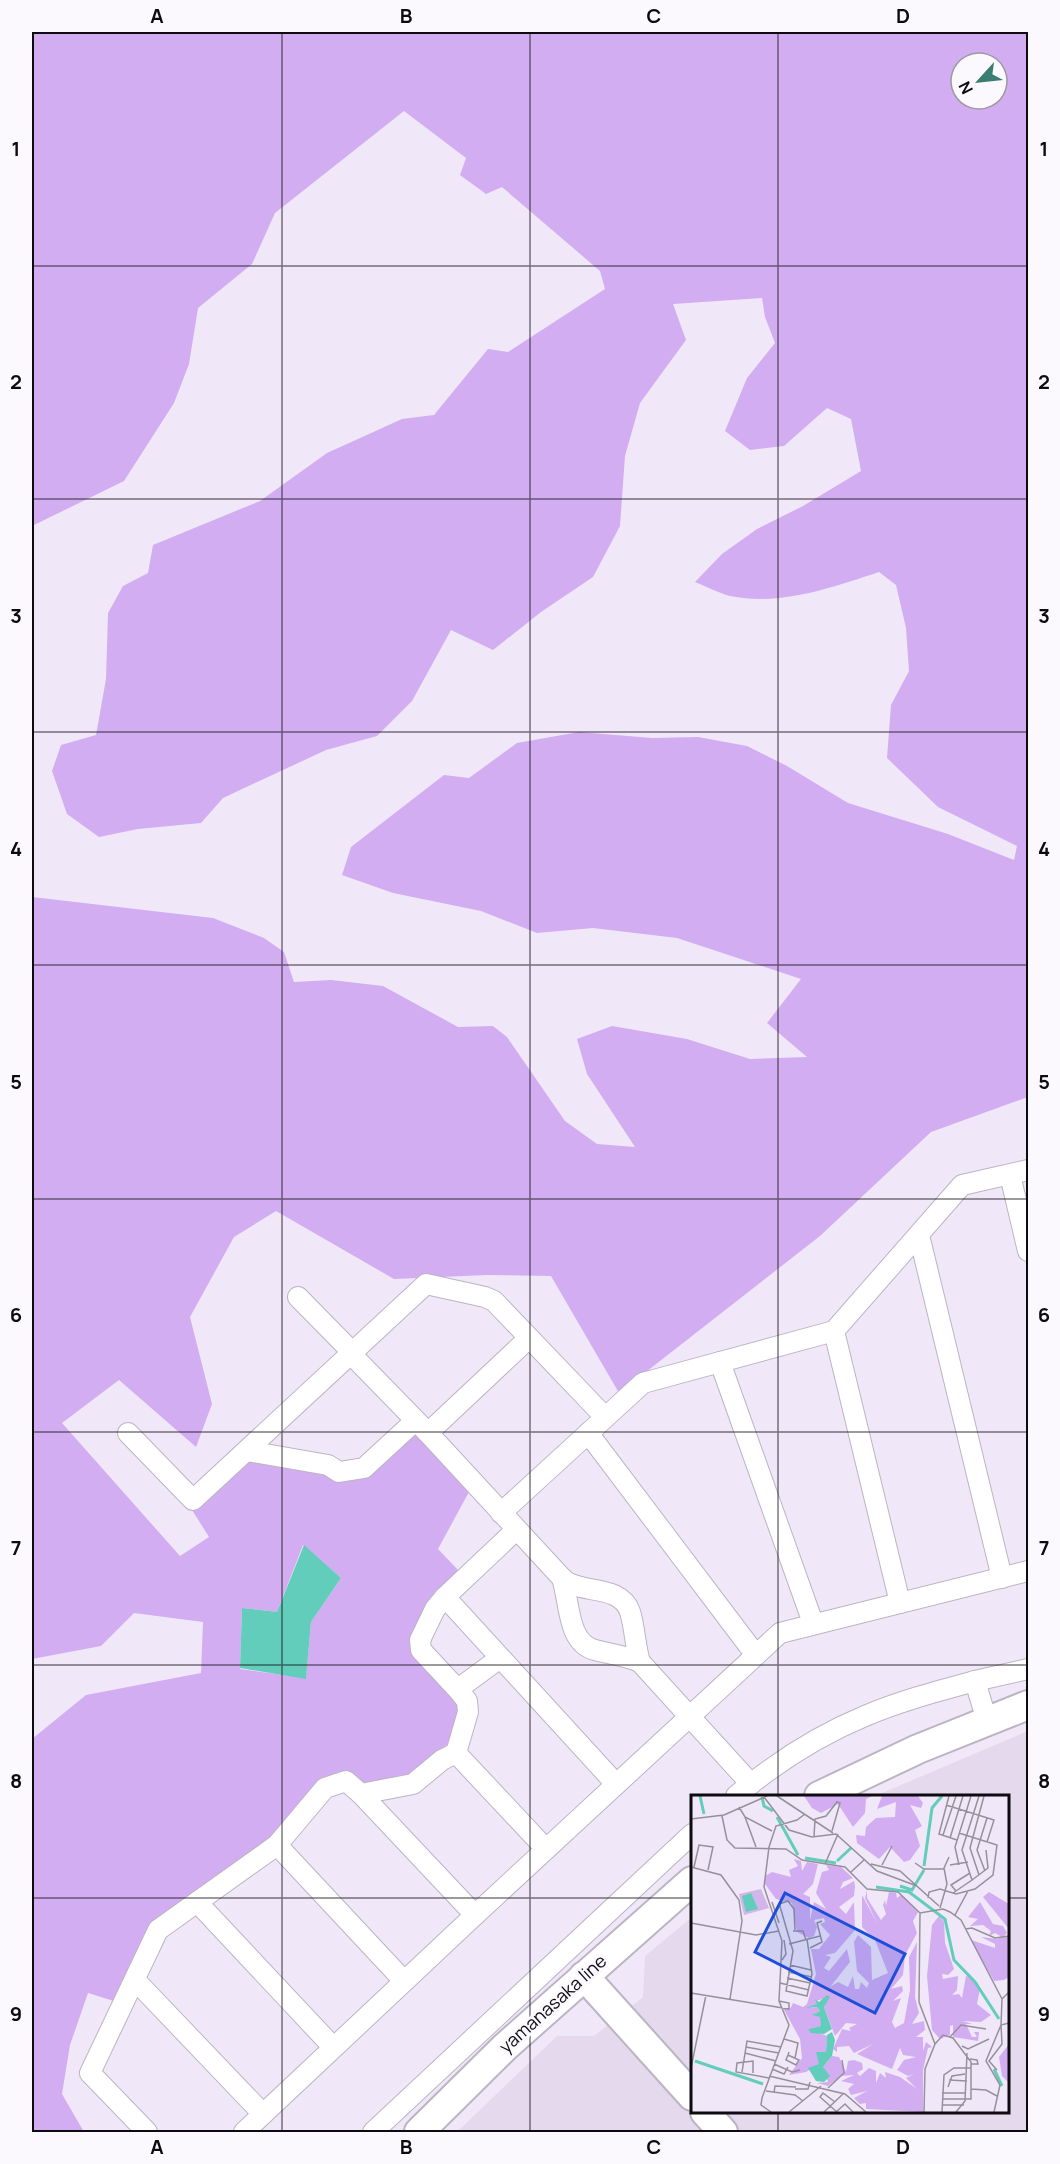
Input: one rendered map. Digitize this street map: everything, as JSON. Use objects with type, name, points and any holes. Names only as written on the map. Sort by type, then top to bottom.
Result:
[{"type":"main road","points":[[823,1795],[918,1749],[1029,1705]]},
{"type":"main road","name":"yamanasaka line","points":[[419,2133],[505,2047],[691,1883]]},
{"type":"main road","points":[[584,1976],[691,2094]]},
{"type":"main road","points":[[706,2113],[723,2133]]},
{"type":"street","points":[[501,1513],[643,1383],[834,1331],[962,1185],[1019,1172],[1029,1251]]},
{"type":"street","points":[[919,1235],[1002,1578]]},
{"type":"street","points":[[128,1433],[193,1500],[426,1284],[494,1301],[605,1417]]},
{"type":"street","points":[[298,1297],[562,1578],[574,1585],[613,1594],[622,1600],[630,1613],[640,1662]]},
{"type":"street","points":[[834,1331],[900,1603]]},
{"type":"street","points":[[247,1451],[328,1465],[339,1472],[364,1468],[421,1427],[529,1338]]},
{"type":"street","points":[[720,1362],[813,1623]]},
{"type":"street","points":[[588,1433],[755,1654]]},
{"type":"street","points":[[362,1794],[413,1784],[442,1760],[456,1753],[468,1713],[466,1701],[458,1689],[421,1650],[420,1640],[435,1609],[445,1597],[516,1530]]},
{"type":"street","points":[[244,2133],[333,2047],[780,1633],[1029,1571]]},
{"type":"street","points":[[562,1578],[574,1631],[580,1642],[594,1650],[632,1658],[640,1662],[689,1717],[743,1790],[803,1748],[863,1717],[899,1703],[975,1681],[1029,1669]]},
{"type":"street","points":[[445,1597],[616,1784]]},
{"type":"street","points":[[458,1689],[500,1658]]},
{"type":"street","points":[[975,1681],[987,1721]]},
{"type":"street","points":[[456,1753],[546,1849]]},
{"type":"street","points":[[147,2133],[90,2073],[158,1930],[277,1845],[325,1788],[346,1781],[362,1794],[475,1915]]},
{"type":"street","points":[[373,2133],[691,1836]]},
{"type":"street","points":[[277,1845],[404,1982]]},
{"type":"street","points":[[197,1902],[333,2047]]},
{"type":"street","points":[[135,1980],[263,2115]]},
{"type":"shaded area","points":[[32,32],[1028,32],[1028,1097],[931,1132],[820,1236],[619,1393],[551,1276],[487,1275],[394,1279],[276,1211],[234,1237],[190,1317],[212,1404],[196,1447],[119,1380],[62,1423],[180,1556],[209,1537],[192,1510],[242,1464],[257,1458],[326,1469],[339,1478],[407,1436],[418,1434],[470,1490],[438,1549],[459,1571],[413,1640],[458,1701],[462,1712],[453,1739],[411,1778],[371,1786],[344,1774],[277,1835],[172,1912],[117,2002],[88,1993],[70,2045],[62,2094],[84,2132],[32,2132],[32,1739],[86,1695],[201,1673],[203,1622],[134,1613],[101,1646],[32,1659],[32,897],[213,918],[264,938],[284,952],[294,982],[331,980],[383,986],[458,1027],[493,1026],[507,1037],[565,1121],[597,1144],[635,1147],[587,1074],[577,1039],[612,1026],[687,1039],[750,1059],[807,1057],[767,1023],[801,979],[677,938],[593,928],[537,933],[481,911],[393,893],[342,875],[351,847],[444,775],[469,778],[517,743],[579,732],[652,738],[698,737],[747,746],[787,766],[848,803],[948,834],[1014,860],[1017,846],[938,807],[887,758],[891,705],[909,671],[906,628],[896,585],[879,572],[806,594],[768,599],[730,596],[695,582],[722,554],[757,529],[803,506],[861,471],[851,419],[827,408],[784,446],[750,450],[725,431],[747,378],[775,343],[765,317],[762,298],[673,304],[686,340],[640,403],[625,456],[620,526],[593,577],[541,612],[493,650],[451,630],[412,701],[377,736],[326,750],[223,798],[201,823],[138,829],[99,837],[67,814],[52,771],[61,745],[96,735],[106,679],[108,613],[123,586],[148,573],[153,545],[260,501],[327,453],[402,419],[434,415],[488,349],[508,352],[605,289],[600,271],[502,187],[486,194],[460,175],[466,158],[404,111],[275,213],[252,264],[198,308],[189,364],[174,403],[124,481],[32,526]],"holes":[[[303,1545],[341,1578],[311,1622],[306,1678],[240,1669],[242,1608],[277,1612]]]},
{"type":"shaded area","points":[[304,1545],[341,1578],[311,1622],[306,1679],[240,1668],[242,1608],[277,1612]]},
{"type":"shaded area","points":[[1028,1731],[1028,2132],[457,2132],[557,2036],[594,2036],[643,1997],[645,1956],[691,1918],[691,2113],[1009,2113],[1009,1795],[877,1795]]}]
